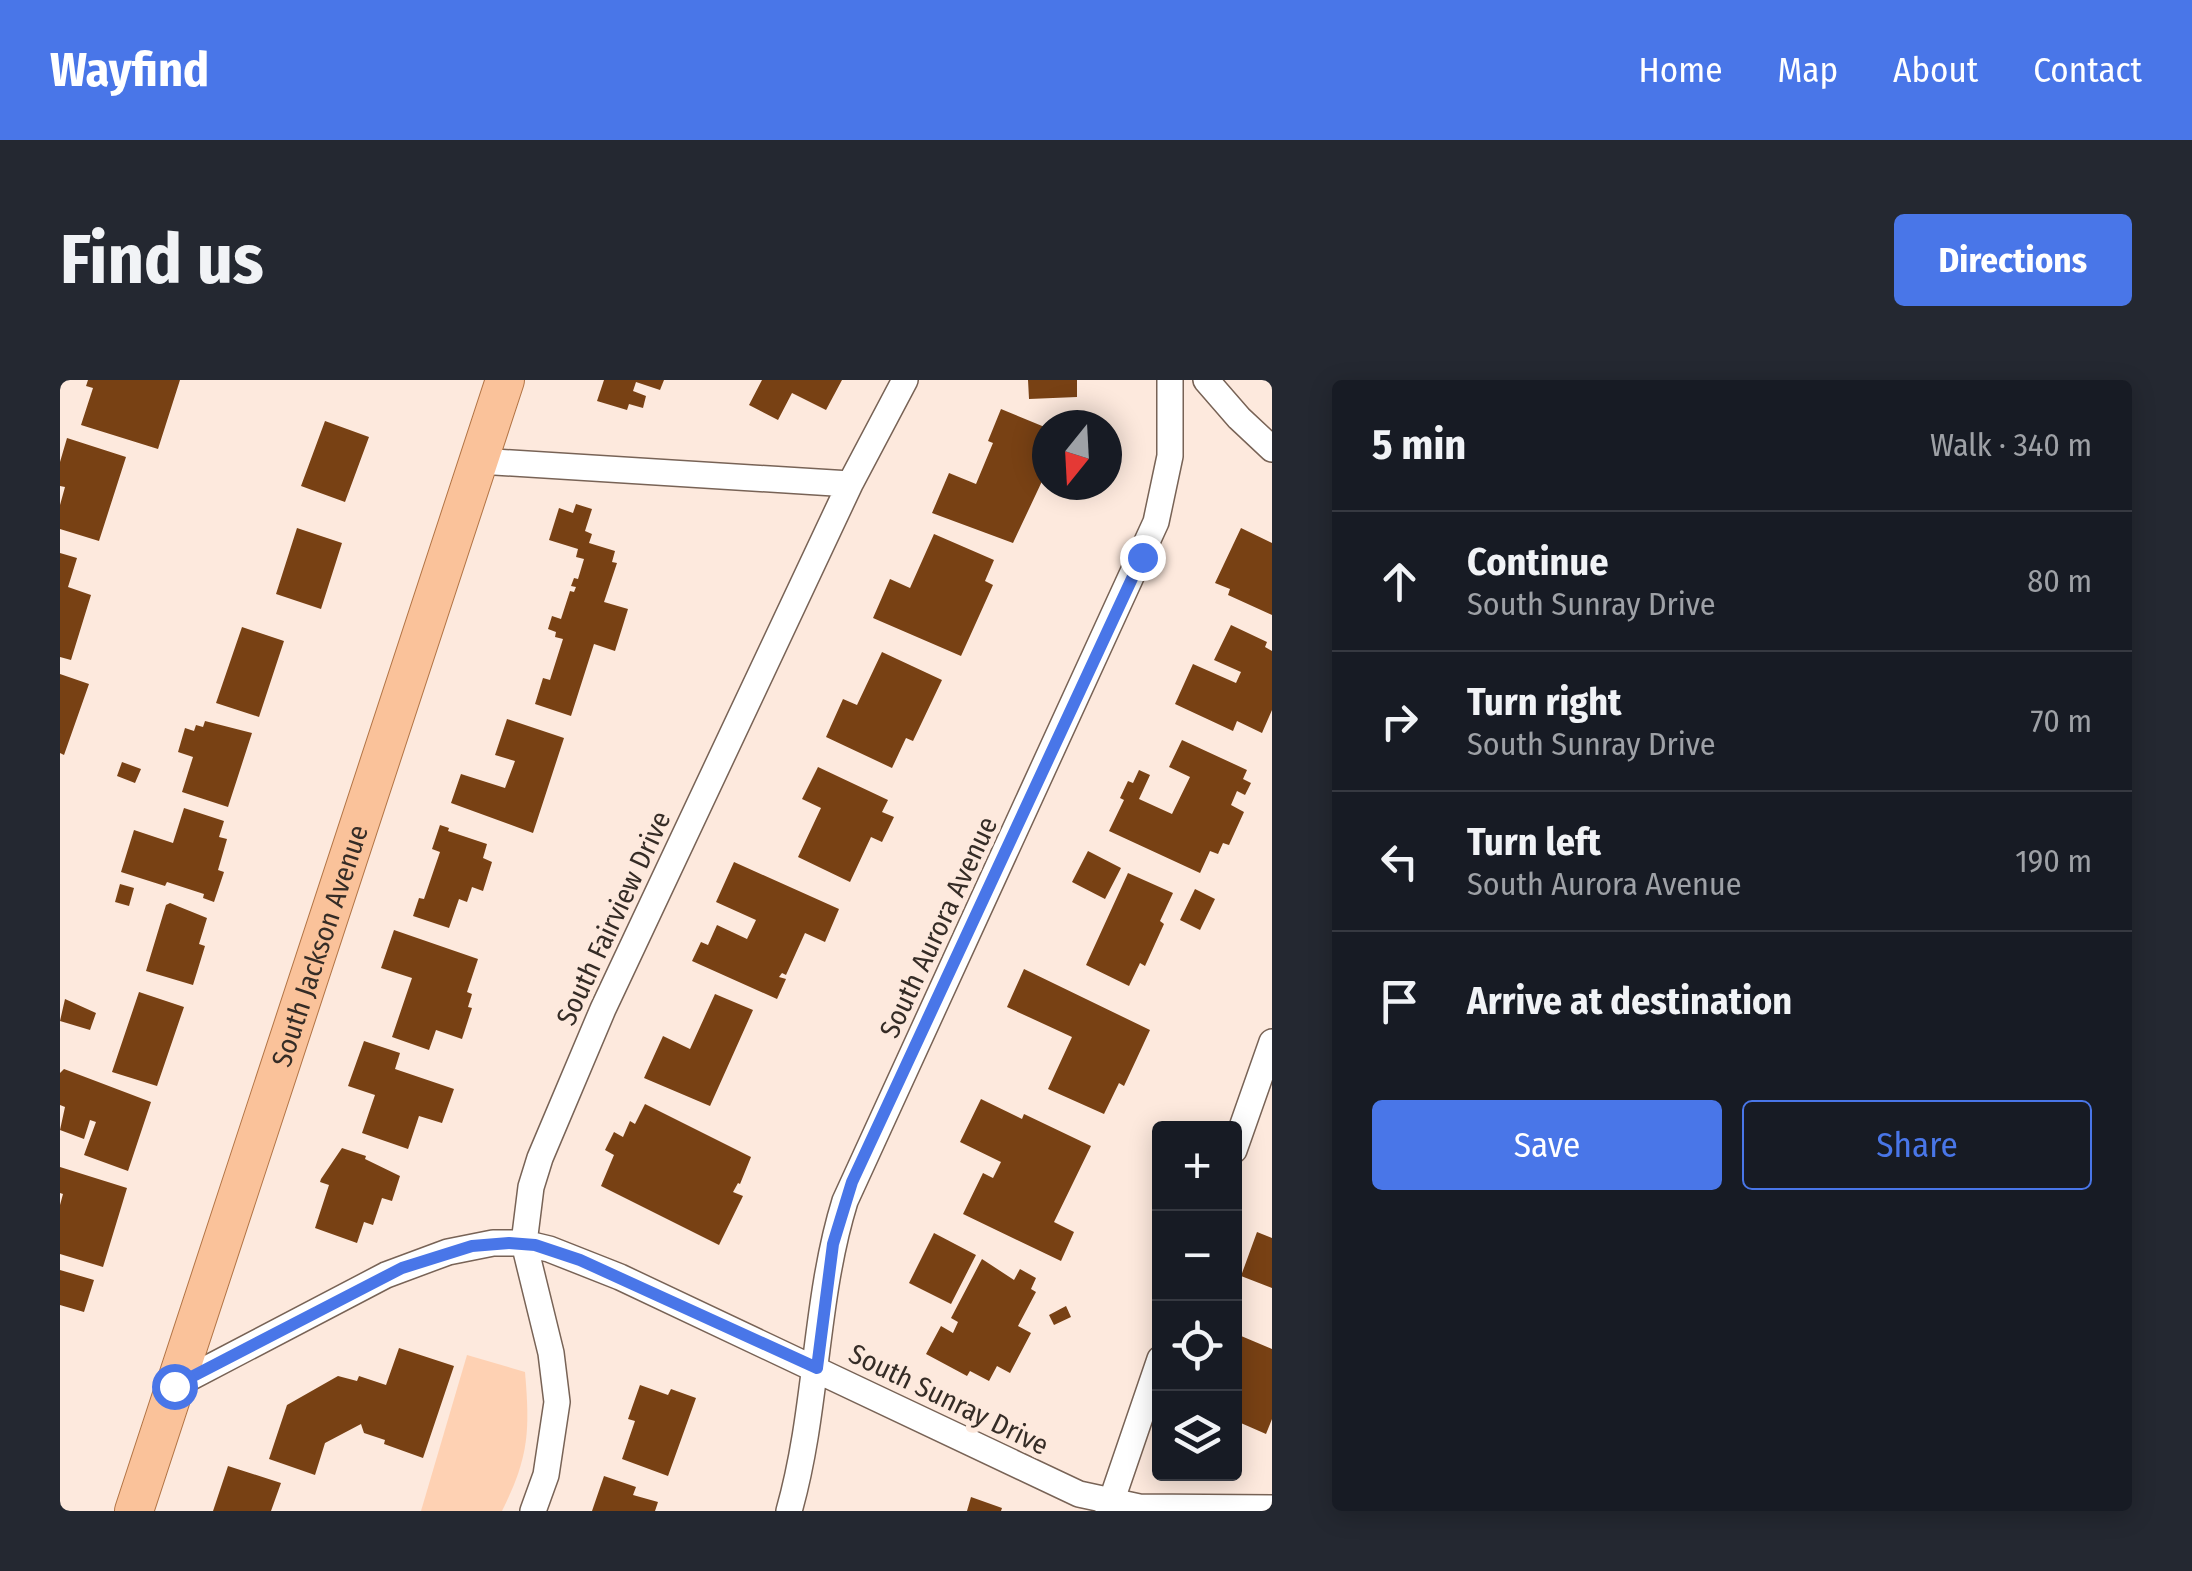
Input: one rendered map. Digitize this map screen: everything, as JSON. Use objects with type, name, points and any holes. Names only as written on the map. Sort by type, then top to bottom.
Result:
[{"type":"main road","name":"South Jackson Avenue","points":[[134,1511],[506,380]]},
{"type":"street","name":"South Fairview Drive","points":[[533,1511],[546,1476],[557,1402],[552,1353],[524,1243],[530,1187],[574,1074],[850,484],[904,380]]},
{"type":"street","name":"South Aurora Avenue","points":[[790,1511],[817,1368],[833,1244],[852,1182],[1156,522],[1170,456],[1170,380]]},
{"type":"street","points":[[1206,380],[1272,449]]},
{"type":"street","points":[[479,461],[850,484]]},
{"type":"street","points":[[1242,1127],[1272,1042]]},
{"type":"street","name":"South Sunray Drive","points":[[174,1386],[402,1268],[472,1246],[524,1243],[620,1276],[1055,1484],[1109,1505],[1272,1508]]},
{"type":"street","points":[[1109,1505],[1152,1382]]},
{"type":"shaded area","points":[[467,1355],[525,1372],[526,1443],[518,1475],[502,1511],[421,1511]]},
{"type":"building","points":[[88,380],[180,380],[158,449],[81,425],[93,388],[86,386]]},
{"type":"building","points":[[604,380],[664,380],[660,390],[636,382],[633,391],[646,396],[643,408],[629,404],[627,410],[597,401]]},
{"type":"building","points":[[762,380],[842,380],[826,410],[792,393],[778,420],[749,405]]},
{"type":"building","points":[[1028,380],[1077,380],[1077,397],[1029,399]]},
{"type":"building","points":[[1001,409],[1032,422],[1033,500],[1013,543],[932,513],[949,473],[976,484],[993,443],[988,441]]},
{"type":"building","points":[[325,421],[369,437],[345,502],[301,486]]},
{"type":"building","points":[[67,438],[126,457],[99,541],[60,529],[65,487],[60,486],[60,462]]},
{"type":"building","points":[[576,504],[592,509],[585,531],[592,534],[589,543],[615,551],[612,562],[617,563],[604,602],[628,609],[615,651],[594,644],[571,716],[535,704],[543,678],[550,680],[563,639],[548,629],[552,616],[561,619],[584,559],[576,557],[578,549],[549,540],[559,508],[573,513]]},
{"type":"building","points":[[297,528],[342,543],[321,609],[276,594]]},
{"type":"building","points":[[1241,528],[1272,543],[1272,615],[1228,595],[1230,589],[1215,583]]},
{"type":"building","points":[[934,534],[994,560],[985,581],[993,585],[961,656],[873,618],[890,579],[910,588]]},
{"type":"building","points":[[60,553],[77,558],[68,587],[91,595],[71,660],[60,657]]},
{"type":"building","points":[[1231,625],[1267,642],[1265,647],[1272,651],[1272,710],[1262,733],[1237,721],[1233,731],[1175,704],[1193,664],[1236,683],[1241,672],[1214,660]]},
{"type":"building","points":[[242,627],[284,641],[259,717],[216,703]]},
{"type":"building","points":[[882,652],[942,680],[913,741],[906,738],[892,768],[826,737],[843,699],[857,705]]},
{"type":"building","points":[[60,674],[89,684],[64,755],[60,753]]},
{"type":"building","points":[[507,719],[564,738],[533,833],[451,803],[461,774],[505,788],[515,761],[495,755]]},
{"type":"building","points":[[205,721],[252,733],[228,807],[182,792],[193,757],[178,752],[185,728],[194,731],[196,725],[203,727]]},
{"type":"building","points":[[1182,740],[1247,770],[1243,779],[1251,783],[1245,795],[1237,791],[1231,805],[1244,812],[1229,845],[1223,843],[1218,854],[1210,851],[1200,873],[1109,831],[1124,800],[1120,798],[1128,781],[1133,783],[1139,770],[1150,775],[1139,799],[1172,814],[1190,777],[1169,767]]},
{"type":"building","points":[[122,762],[141,769],[135,783],[117,776]]},
{"type":"building","points":[[818,767],[888,800],[882,812],[894,817],[882,842],[871,837],[850,882],[798,857],[821,808],[802,799]]},
{"type":"building","points":[[184,808],[224,821],[219,837],[227,839],[218,870],[224,872],[214,902],[203,898],[204,894],[167,882],[165,886],[121,872],[134,830],[173,843]]},
{"type":"building","points":[[440,825],[487,844],[483,858],[492,862],[483,891],[472,887],[467,902],[459,899],[449,928],[413,916],[419,898],[424,899],[440,852],[432,849]]},
{"type":"building","points":[[1088,851],[1121,868],[1105,899],[1072,882]]},
{"type":"building","points":[[734,862],[839,909],[825,942],[805,933],[786,975],[782,973],[779,977],[786,979],[777,999],[692,961],[701,942],[708,945],[717,925],[747,939],[756,920],[716,902]]},
{"type":"building","points":[[1128,873],[1173,893],[1145,966],[1140,963],[1129,986],[1086,965]]},
{"type":"building","points":[[120,884],[134,888],[129,906],[115,902]]},
{"type":"building","points":[[1195,889],[1215,899],[1200,930],[1180,920]]},
{"type":"building","points":[[170,903],[207,918],[199,944],[205,946],[193,985],[146,971],[166,905]]},
{"type":"building","points":[[394,930],[478,959],[467,992],[472,994],[468,1007],[472,1008],[462,1039],[436,1030],[429,1050],[392,1037],[412,978],[381,968]]},
{"type":"building","points":[[1024,969],[1150,1030],[1124,1086],[1119,1083],[1104,1114],[1048,1089],[1072,1037],[1007,1007]]},
{"type":"building","points":[[139,992],[184,1007],[157,1086],[112,1072]]},
{"type":"building","points":[[715,994],[753,1010],[710,1106],[644,1078],[663,1036],[690,1049]]},
{"type":"building","points":[[65,999],[96,1013],[90,1030],[60,1021]]},
{"type":"building","points":[[364,1041],[400,1053],[395,1069],[454,1089],[442,1123],[419,1116],[408,1149],[362,1133],[375,1095],[348,1086]]},
{"type":"building","points":[[64,1069],[151,1102],[128,1171],[84,1155],[96,1122],[90,1120],[84,1139],[60,1130],[65,1107],[60,1105],[60,1073]]},
{"type":"building","points":[[981,1099],[1022,1119],[1024,1114],[1091,1146],[1054,1222],[1074,1232],[1061,1261],[963,1214],[983,1173],[993,1178],[1001,1162],[960,1142]]},
{"type":"building","points":[[645,1104],[751,1157],[733,1192],[743,1196],[719,1245],[601,1186],[614,1155],[605,1150],[614,1132],[623,1137],[630,1121],[635,1124]]},
{"type":"building","points":[[342,1148],[366,1156],[365,1159],[400,1176],[392,1201],[382,1198],[373,1225],[364,1222],[357,1243],[315,1228],[329,1185],[321,1179]]},
{"type":"building","points":[[60,1167],[127,1188],[103,1267],[60,1254]]},
{"type":"building","points":[[1257,1232],[1272,1238],[1272,1288],[1242,1273]]},
{"type":"building","points":[[934,1233],[976,1255],[951,1304],[909,1283]]},
{"type":"building","points":[[982,1259],[1014,1280],[1020,1269],[1036,1278],[1031,1289],[1036,1292],[1018,1326],[1031,1333],[1010,1373],[997,1366],[989,1381],[970,1371],[967,1376],[926,1354],[941,1326],[953,1333],[958,1322],[951,1318]]},
{"type":"building","points":[[60,1270],[94,1280],[84,1312],[60,1305]]},
{"type":"building","points":[[1066,1306],[1071,1317],[1054,1325],[1049,1315]]},
{"type":"building","points":[[1242,1336],[1272,1349],[1272,1419],[1266,1434],[1242,1424]]},
{"type":"building","points":[[399,1348],[454,1366],[423,1458],[384,1444],[385,1440],[364,1433],[361,1424],[325,1443],[315,1475],[269,1459],[287,1405],[338,1376],[357,1381],[359,1376],[386,1385]]},
{"type":"building","points":[[640,1385],[668,1395],[671,1389],[696,1398],[668,1476],[622,1459],[635,1421],[628,1419]]},
{"type":"building","points":[[228,1466],[281,1483],[271,1511],[213,1511]]},
{"type":"building","points":[[604,1476],[636,1487],[633,1495],[658,1502],[655,1511],[592,1511]]},
{"type":"building","points":[[971,1497],[1002,1508],[1001,1511],[967,1511]]},
{"type":"route","points":[[174,1386],[386,1275],[448,1252],[493,1243],[535,1245],[580,1260],[817,1368],[833,1244],[852,1182],[1142,557]]}]
